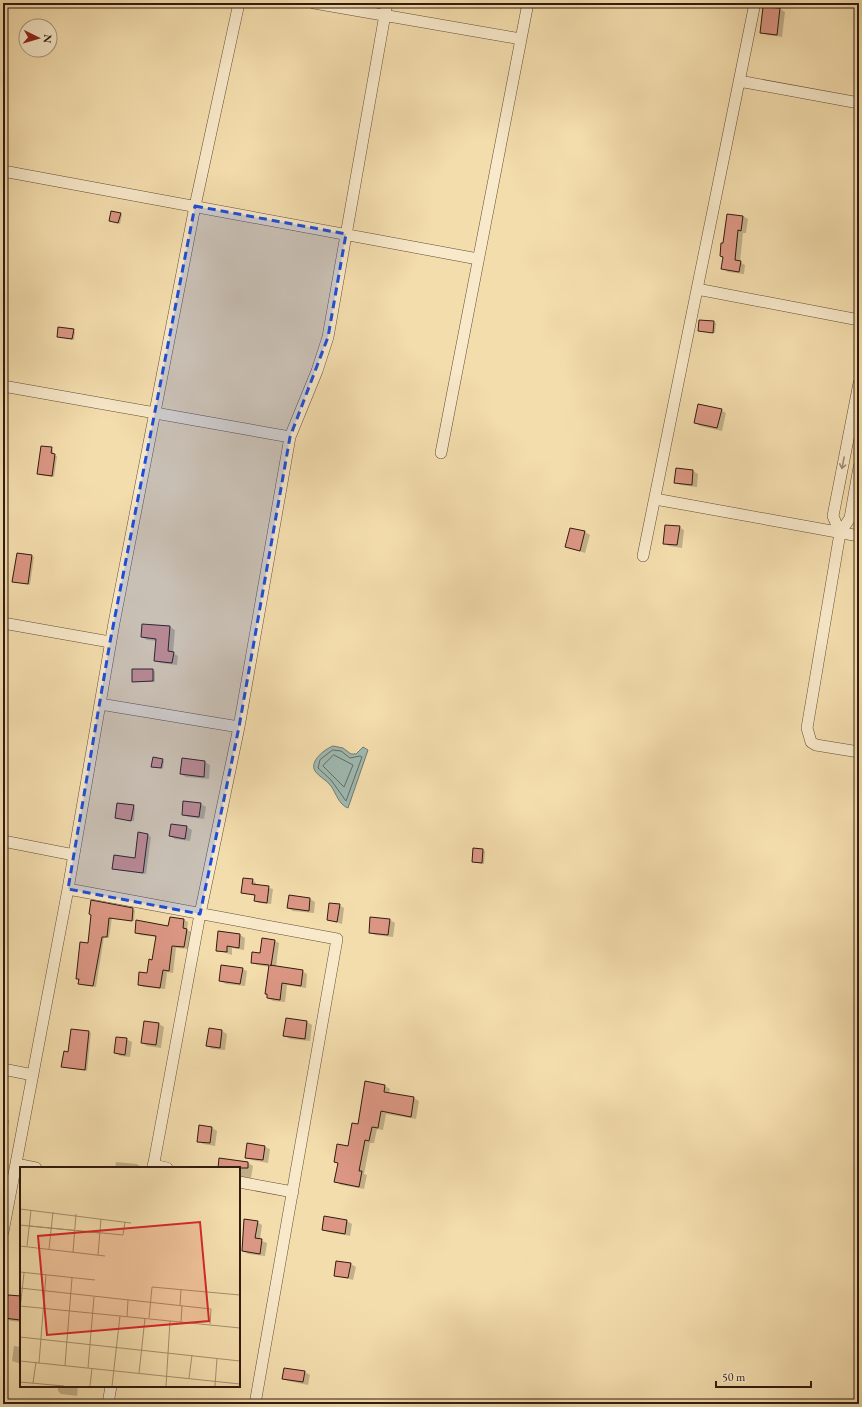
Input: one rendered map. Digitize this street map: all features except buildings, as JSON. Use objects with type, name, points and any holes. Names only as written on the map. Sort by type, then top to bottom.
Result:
[{"type":"street","points":[[3,1232],[68,889],[110,642],[195,206],[239,3]]},
{"type":"street","points":[[314,3],[521,38]]},
{"type":"street","points":[[153,1167],[200,914],[239,727],[290,437],[317,371],[328,337],[387,3]]},
{"type":"street","points":[[441,453],[528,3]]},
{"type":"street","points":[[643,556],[755,3]]},
{"type":"street","points":[[740,81],[859,103]]},
{"type":"street","points":[[3,171],[478,259]]},
{"type":"street","points":[[697,289],[859,320]]},
{"type":"street","points":[[840,533],[833,516],[859,383]]},
{"type":"street","points":[[3,386],[290,437]]},
{"type":"street","points":[[859,467],[850,518],[840,533],[807,728],[811,742],[816,745],[859,752]]},
{"type":"street","points":[[655,499],[859,536]]},
{"type":"street","points":[[3,623],[110,642]]},
{"type":"street","points":[[100,704],[239,727]]},
{"type":"street","points":[[3,841],[74,855]]},
{"type":"street","points":[[68,889],[338,940],[255,1404]]},
{"type":"street","points":[[3,1069],[33,1075]]},
{"type":"street","points":[[16,1164],[31,1167]]},
{"type":"street","points":[[240,1182],[293,1192]]},
{"type":"street","points":[[108,1404],[111,1387]]},
{"type":"highlighted area","points":[[195,206],[346,234],[328,337],[290,437],[239,727],[200,914],[68,889],[110,642]]},
{"type":"water","points":[[333,746],[343,748],[351,754],[356,754],[363,747],[368,750],[348,808],[342,804],[331,786],[315,771],[314,767],[316,759]]}]
